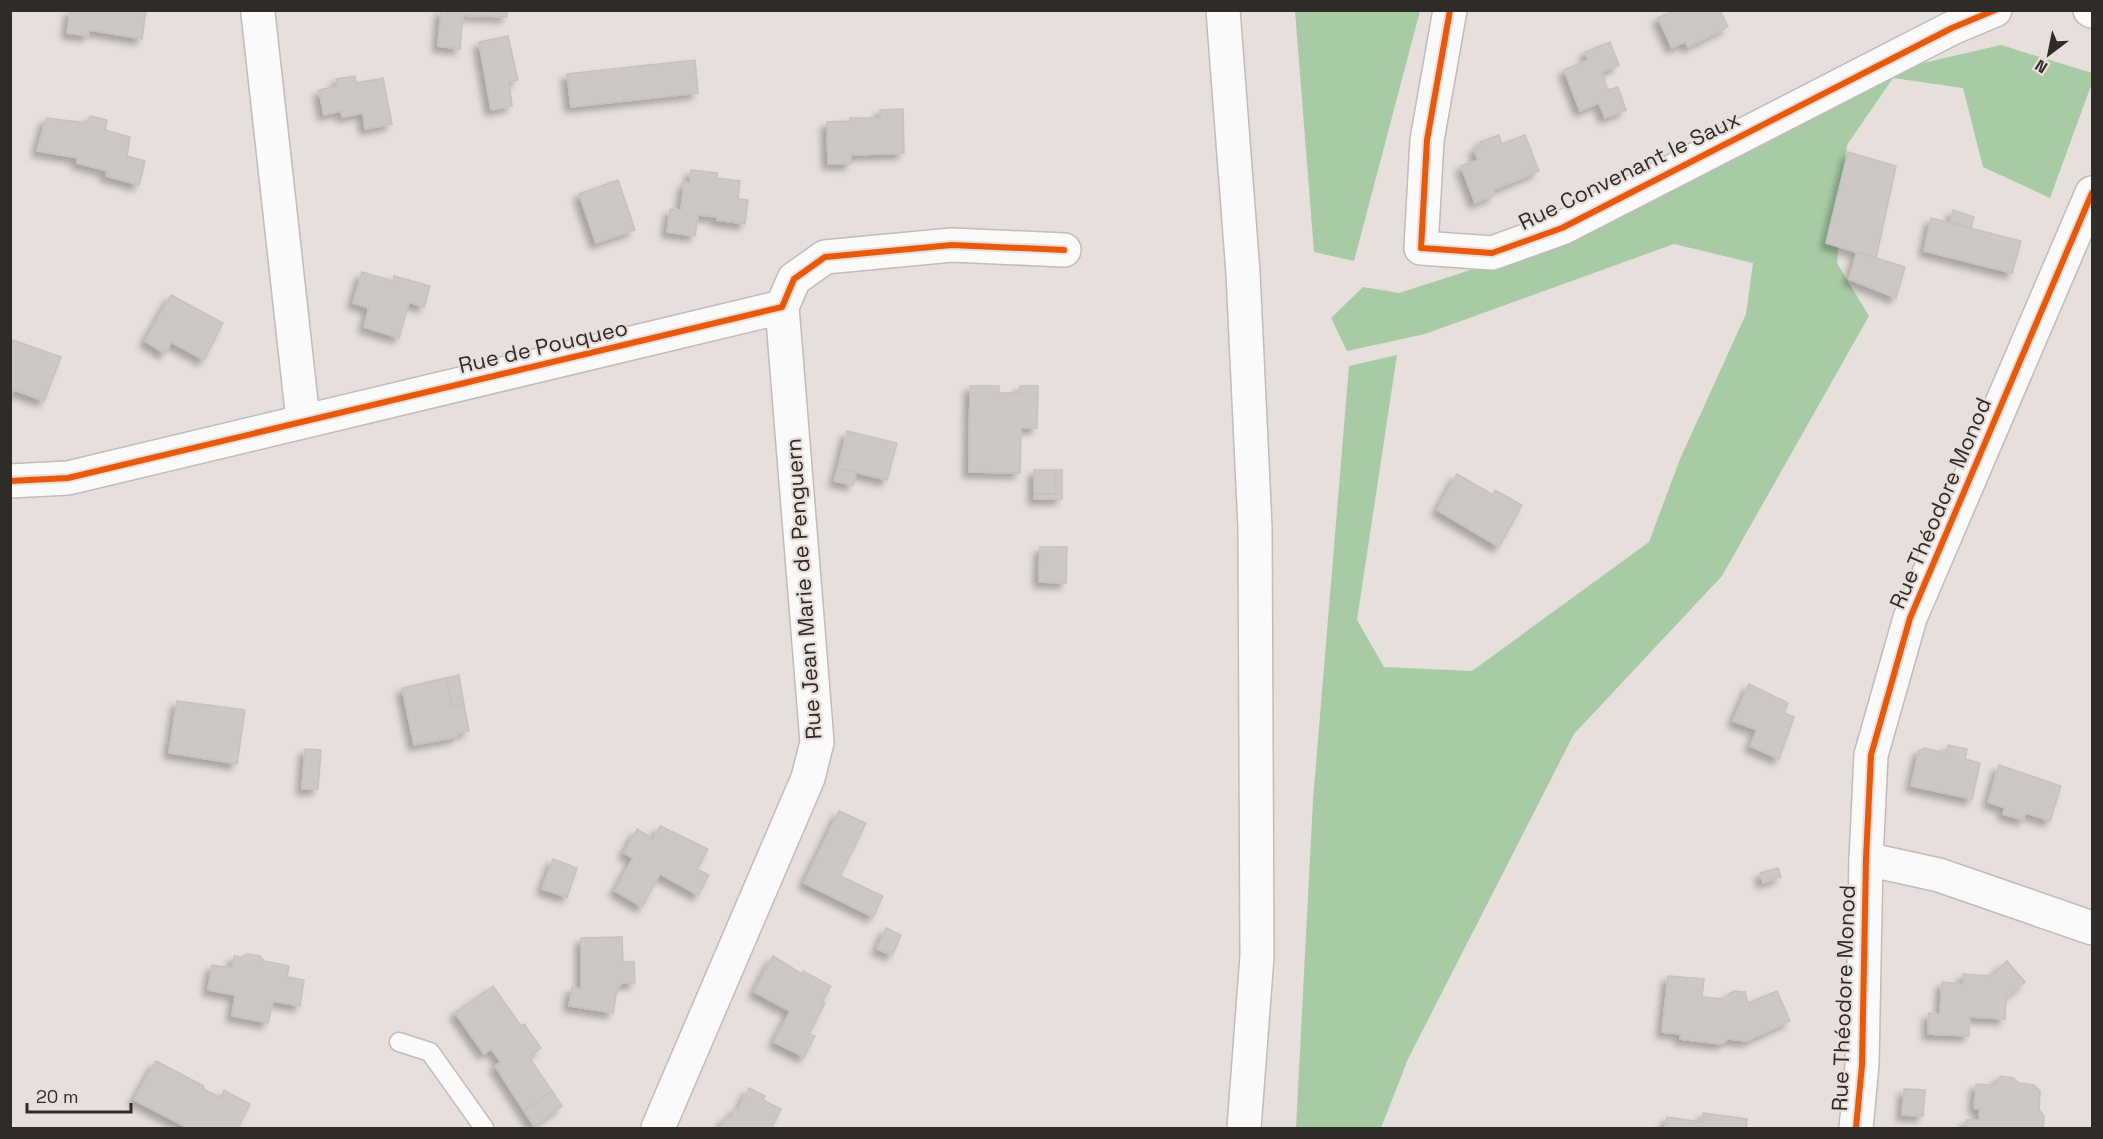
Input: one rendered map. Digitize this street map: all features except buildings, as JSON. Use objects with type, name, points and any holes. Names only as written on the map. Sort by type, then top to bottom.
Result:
[{"type":"street","points":[[1223,10],[1243,273],[1255,527],[1257,956],[1245,1128]]},
{"type":"street","name":"Rue Convenant le Saux","points":[[1450,10],[1427,140],[1421,248],[1492,253],[1562,228],[1952,28],[1995,10]]},
{"type":"street","points":[[258,13],[303,420]]},
{"type":"street","name":"Rue Théodore Monod","points":[[1856,1128],[1862,1065],[1866,859],[1871,755],[1910,618],[2092,193]]},
{"type":"street","points":[[782,307],[794,279],[825,257],[952,245],[1064,250]]},
{"type":"street","name":"Rue de Pouqueo","points":[[10,481],[68,478],[782,307]]},
{"type":"street","name":"Rue Jean Marie de Penguern","points":[[658,1128],[808,778],[817,742],[782,307]]},
{"type":"street","points":[[1866,859],[1939,874],[2092,928]]},
{"type":"lane","points":[[399,1042],[430,1052],[484,1128]]},
{"type":"green space","points":[[1295,11],[1420,11],[1354,261],[1314,252]]},
{"type":"green space","points":[[2001,45],[2092,73],[2092,83],[2050,198],[1983,167],[1963,88],[1893,78],[1847,145],[1837,263],[1869,316],[1722,576],[1574,734],[1408,1059],[1381,1128],[1296,1128],[1313,800],[1349,366],[1397,355],[1357,620],[1384,667],[1472,671],[1649,542],[1680,459],[1746,314],[1753,263],[1674,244],[1425,334],[1347,351],[1331,318],[1363,287],[1399,293],[1558,242],[1906,67]]},
{"type":"cycle path","points":[[1450,10],[1427,140],[1421,248],[1492,253],[1562,228],[1952,28],[1995,10]]},
{"type":"cycle path","points":[[1856,1128],[1862,1065],[1866,859],[1871,755],[1910,618],[2092,193]]},
{"type":"cycle path","points":[[10,481],[68,478],[782,307],[794,279],[825,257],[952,245],[1064,250]]}]
